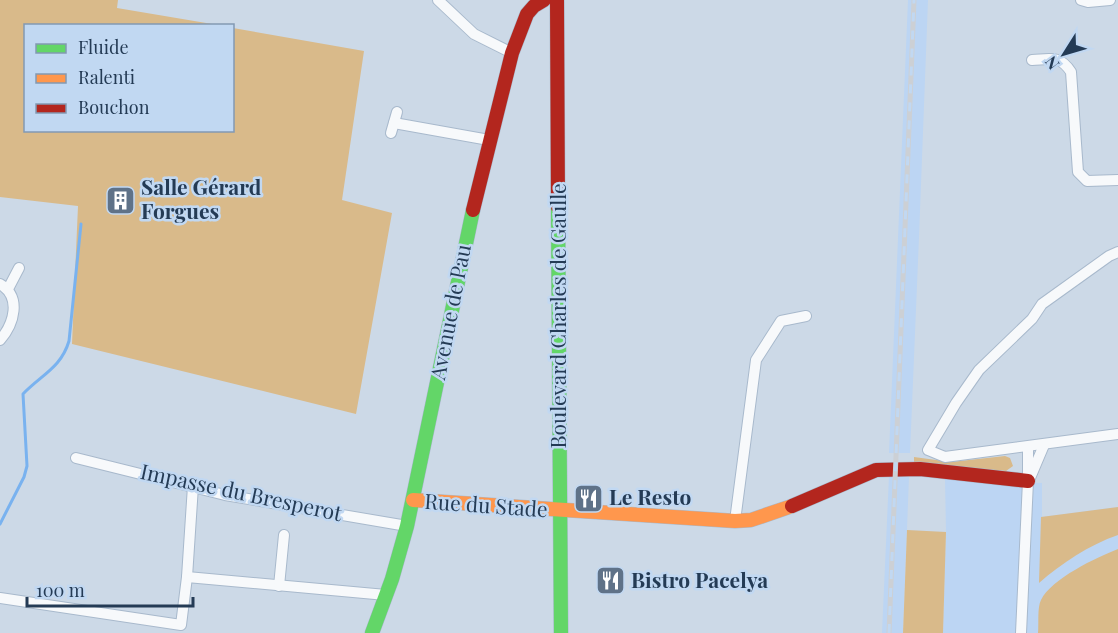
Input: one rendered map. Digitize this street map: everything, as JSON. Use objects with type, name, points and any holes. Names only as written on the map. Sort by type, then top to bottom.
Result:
[{"type":"street","points":[[438,0],[474,34],[512,53]]},
{"type":"street","name":"Avenue de Pau","points":[[372,633],[407,526],[466,236],[512,53],[527,14],[544,0]]},
{"type":"street","name":"Boulevard Charles de Gaulle","points":[[557,0],[561,633]]},
{"type":"street","points":[[1081,0],[1089,2],[1110,0]]},
{"type":"street","points":[[1032,60],[1058,59],[1071,72],[1078,172],[1087,181],[1118,180]]},
{"type":"street","points":[[394,123],[489,140]]},
{"type":"street","points":[[1118,252],[1042,304],[1032,319],[979,370],[928,450],[945,458],[1118,434]]},
{"type":"street","points":[[0,340],[12,322],[14,304],[4,286],[19,268]]},
{"type":"street","points":[[735,520],[756,360],[781,321],[806,316]]},
{"type":"street","points":[[1028,481],[1044,445]]},
{"type":"street","points":[[1021,633],[1028,447]]},
{"type":"street","name":"Impasse du Bresperot","points":[[76,458],[225,495],[407,526]]},
{"type":"street","name":"Rue du Stade","points":[[413,500],[560,511],[751,520],[780,511],[876,470],[920,469],[1028,481]]},
{"type":"street","points":[[0,598],[181,625],[194,486]]},
{"type":"street","points":[[279,586],[284,536]]},
{"type":"street","points":[[187,577],[386,595]]},
{"type":"shaded area","points":[[0,0],[118,0],[117,8],[212,24],[24,24],[24,132],[234,132],[234,28],[364,51],[342,200],[392,213],[356,414],[72,344],[78,206],[0,197]]},
{"type":"shaded area","points":[[908,0],[928,0],[910,453],[889,453]]},
{"type":"shaded area","points":[[1005,456],[1010,458],[1013,466],[1006,471],[914,463],[914,457],[951,462]]},
{"type":"shaded area","points":[[889,476],[909,477],[903,633],[882,633]]},
{"type":"shaded area","points":[[945,479],[1042,483],[1042,517],[1118,507],[1118,633],[943,633]]},
{"type":"shaded area","points":[[1118,507],[1118,535],[1076,555],[1039,583],[1041,517]]},
{"type":"shaded area","points":[[907,530],[946,532],[943,633],[903,633]]},
{"type":"shaded area","points":[[1118,549],[1118,633],[1038,633],[1040,603],[1046,592],[1075,570]]},
{"type":"waterway","points":[[0,524],[24,477],[27,466],[23,394],[56,365],[69,341],[81,224]]},
{"type":"railway","points":[[889,633],[914,0]]},
{"type":"traffic: fast","points":[[558,207],[561,633]]},
{"type":"traffic: fast","points":[[372,633],[392,579],[407,526],[473,210]]},
{"type":"traffic: slow","points":[[413,500],[735,521],[751,520],[792,506]]},
{"type":"traffic: jam","points":[[473,210],[512,53],[527,14],[544,0]]},
{"type":"traffic: jam","points":[[557,0],[558,207]]},
{"type":"traffic: jam","points":[[792,506],[876,470],[920,469],[1028,481]]},
{"type":"place","name":"Salle Gérard Forgues","points":[[120,200]]},
{"type":"place","name":"Le Resto","points":[[588,498]]},
{"type":"place","name":"Bistro Pacelya","points":[[610,581]]}]
